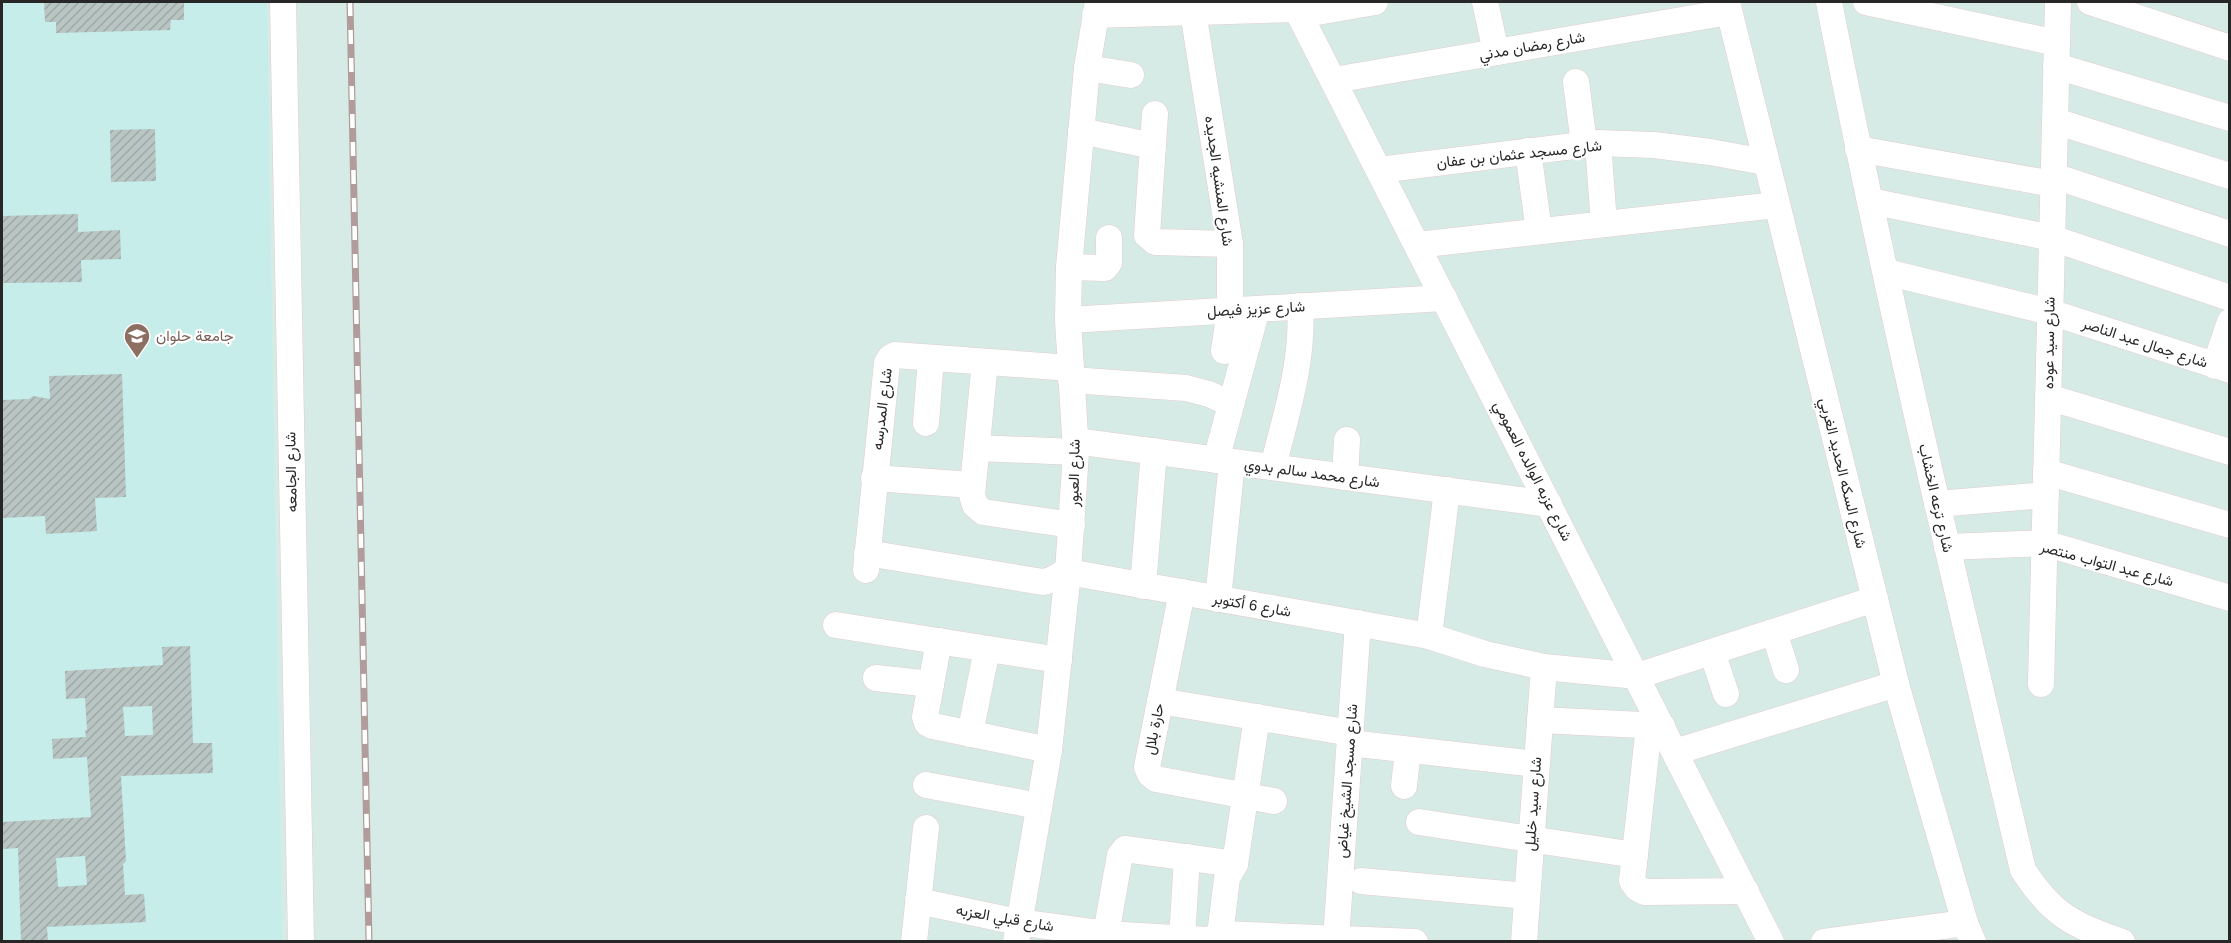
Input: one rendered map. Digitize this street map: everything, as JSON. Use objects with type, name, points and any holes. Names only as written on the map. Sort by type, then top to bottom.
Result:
[{"type":"street","name":"شارع الجامعه","points":[[283,2],[301,942]]},
{"type":"street","points":[[1096,8],[1193,12],[1297,9],[1375,2]]},
{"type":"street","points":[[1485,2],[1496,52]]},
{"type":"street","name":"شارع ترعه الخشاب","points":[[1829,2],[1858,149],[1937,504],[2024,870],[2039,895],[2060,915],[2086,929],[2122,942]]},
{"type":"street","points":[[1866,2],[2057,54],[2229,118]]},
{"type":"street","name":"شارع سيد عوده","points":[[2041,684],[2058,2]]},
{"type":"street","points":[[2090,2],[2229,48]]},
{"type":"street","name":"شارع رمضان مدني","points":[[1334,80],[1496,52],[1728,7]]},
{"type":"street","name":"شارع السكه الحديد الغربي","points":[[1728,7],[1896,684],[1969,932]]},
{"type":"street","name":"شارع العبور","points":[[1017,932],[1049,750],[1068,572],[1076,446],[1068,320],[1069,267],[1087,68],[1096,8]]},
{"type":"street","name":"شارع عزبه الوالده العمومي","points":[[1297,9],[1637,676],[1656,726],[1675,752],[1772,942]]},
{"type":"street","name":"شارع المنشيه الجديده","points":[[1193,12],[1230,244],[1230,310],[1224,351]]},
{"type":"street","points":[[1087,68],[1131,75]]},
{"type":"street","points":[[1576,82],[1591,144],[1604,224]]},
{"type":"street","points":[[1155,114],[1147,235],[1155,242],[1230,244]]},
{"type":"street","points":[[2055,121],[2229,176]]},
{"type":"street","points":[[1081,131],[1153,146]]},
{"type":"street","name":"شارع مسجد عثمان بن عفان","points":[[1379,170],[1591,144],[1676,148],[1765,162]]},
{"type":"street","points":[[1858,149],[2054,180],[2229,234]]},
{"type":"street","points":[[1528,151],[1539,231]]},
{"type":"street","points":[[1870,201],[2052,238],[2229,298]]},
{"type":"street","points":[[1417,244],[1776,204]]},
{"type":"street","points":[[1069,267],[1105,268],[1109,263],[1109,238]]},
{"type":"street","name":"شارع جمال عبد الناصر","points":[[1886,272],[2050,312],[2222,368]]},
{"type":"street","name":"شارع عزيز فيصل","points":[[1068,320],[1444,298]]},
{"type":"street","points":[[1273,467],[1300,356],[1302,331],[1300,306]]},
{"type":"street","points":[[1218,599],[1224,461],[1231,404],[1257,309]]},
{"type":"street","points":[[2222,368],[2229,322]]},
{"type":"street","name":"شارع المدرسه","points":[[1068,572],[1052,581],[1043,582],[867,562],[874,478],[887,363],[890,358],[895,356],[985,362],[1186,388],[1209,394],[1231,404]]},
{"type":"street","points":[[926,423],[931,358]]},
{"type":"street","points":[[985,362],[973,485],[975,506],[983,512],[1072,525]]},
{"type":"street","points":[[2048,397],[2229,452]]},
{"type":"street","points":[[1345,477],[1347,440]]},
{"type":"street","name":"شارع محمد سالم بدوي","points":[[977,448],[1076,446],[1154,451],[1549,504]]},
{"type":"street","points":[[1143,586],[1154,451]]},
{"type":"street","points":[[874,478],[973,485]]},
{"type":"street","points":[[1937,504],[2046,483],[2229,525]]},
{"type":"street","points":[[1429,636],[1447,490]]},
{"type":"street","name":"شارع عبد التواب منتصر","points":[[1947,547],[2044,543],[2229,598]]},
{"type":"street","name":"شارع 6 أكتوبر","points":[[1068,572],[1429,636],[1485,654],[1544,667],[1637,676]]},
{"type":"street","name":"حارة بلال","points":[[1182,592],[1147,767],[1150,774],[1156,779],[1274,801]]},
{"type":"street","points":[[1637,676],[1875,599]]},
{"type":"street","name":"شارع مسجد الشيخ غياض","points":[[1336,939],[1358,623]]},
{"type":"street","points":[[836,625],[1059,660]]},
{"type":"street","points":[[1774,632],[1786,670]]},
{"type":"street","points":[[939,641],[925,717],[927,723],[1049,750]]},
{"type":"street","points":[[970,734],[987,649]]},
{"type":"street","points":[[1712,652],[1726,694]]},
{"type":"street","name":"شارع سيد خليل","points":[[1524,942],[1544,667]]},
{"type":"street","points":[[876,678],[931,684]]},
{"type":"street","points":[[1675,752],[1896,684]]},
{"type":"street","points":[[1160,701],[1257,717],[1408,750],[1536,764]]},
{"type":"street","points":[[1217,938],[1227,878],[1235,864],[1257,717]]},
{"type":"street","points":[[1540,720],[1656,726],[1632,881],[1637,888],[1646,892],[1746,891]]},
{"type":"street","points":[[1404,786],[1408,750]]},
{"type":"street","points":[[926,785],[1039,806]]},
{"type":"street","points":[[1419,822],[1635,855]]},
{"type":"street","points":[[914,942],[926,828]]},
{"type":"street","points":[[1106,934],[1120,855],[1123,850],[1130,848],[1235,864]]},
{"type":"street","points":[[1182,939],[1187,857]]},
{"type":"street","points":[[1362,881],[1527,896]]},
{"type":"street","name":"شارع قبلي العزبه","points":[[918,901],[1017,932],[1207,940],[1217,938],[1336,939],[1415,942]]},
{"type":"street","points":[[1824,942],[1969,932]]},
{"type":"shaded area","name":"جامعة حلوان","points":[[2,2],[267,2],[282,941],[2,942]]},
{"type":"building","points":[[44,2],[184,2],[184,20],[171,20],[170,30],[56,33],[56,22],[45,22]]},
{"type":"building","points":[[155,129],[156,181],[111,182],[110,130]]},
{"type":"building","points":[[78,214],[78,232],[120,230],[121,259],[81,260],[82,282],[2,283],[2,216]]},
{"type":"building","points":[[122,374],[126,497],[95,498],[97,531],[46,534],[45,516],[2,518],[2,400],[29,399],[33,396],[50,399],[49,376]]},
{"type":"building","points":[[190,646],[193,743],[212,743],[213,773],[121,776],[126,861],[123,864],[125,895],[144,894],[146,922],[47,927],[48,942],[21,942],[18,848],[2,849],[2,822],[91,817],[87,757],[53,759],[52,739],[86,737],[85,730],[87,730],[85,698],[66,699],[65,671],[163,665],[162,647]],"holes":[[[152,706],[153,735],[125,736],[123,707]],[[85,856],[87,885],[58,887],[56,858]]]},
{"type":"railway","points":[[350,2],[369,942]]},
{"type":"place","name":"جامعة حلوان","points":[[137,359]]}]
